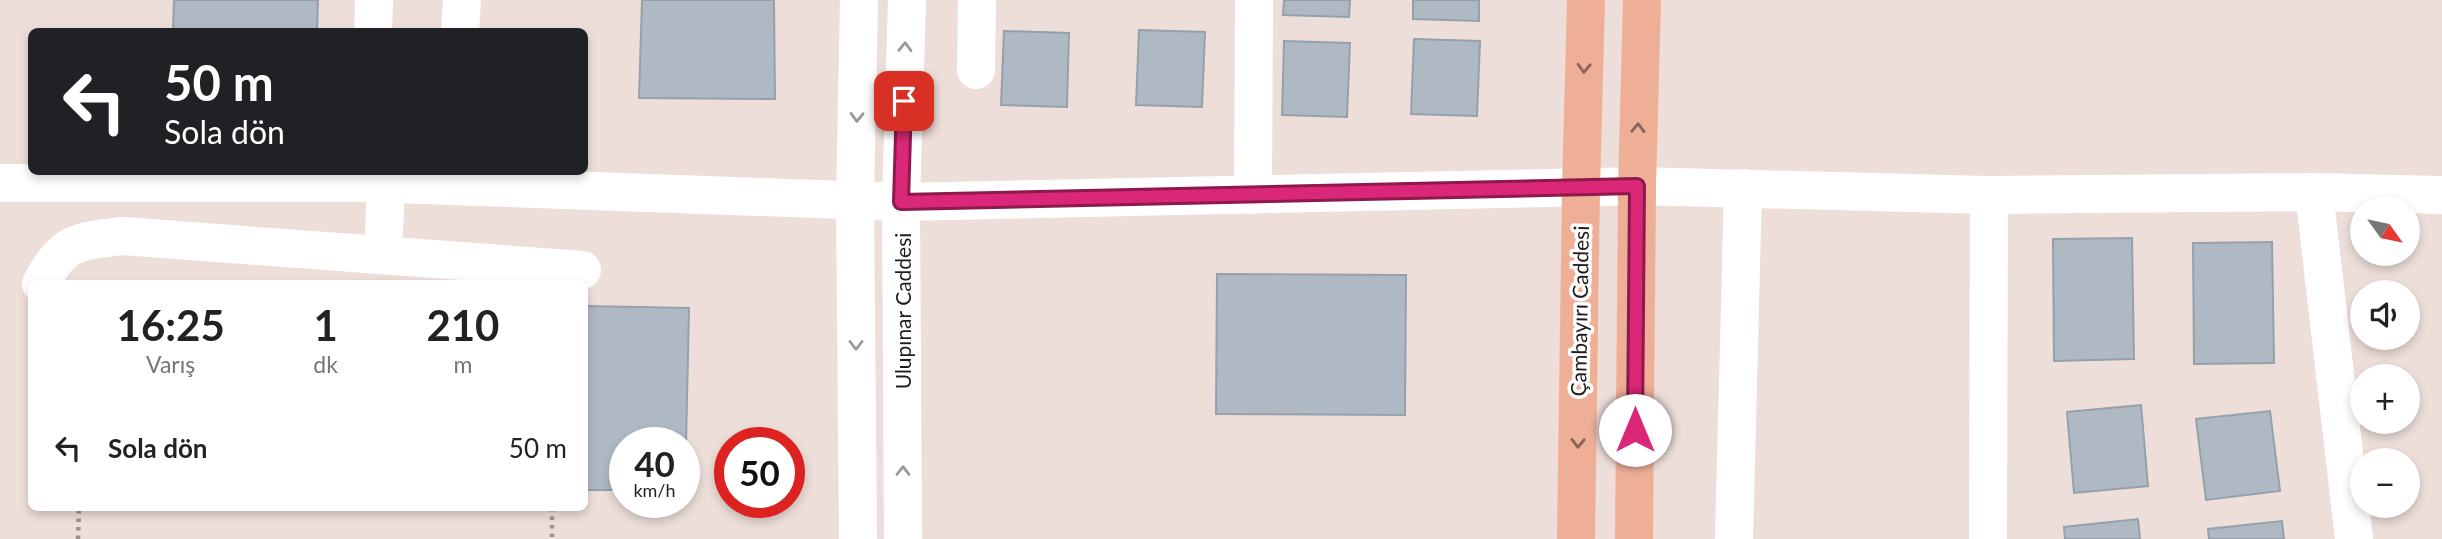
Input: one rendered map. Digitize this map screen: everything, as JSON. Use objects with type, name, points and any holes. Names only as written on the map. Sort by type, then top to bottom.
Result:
[{"type":"main road","name":"Çambayırı Caddesi","points":[[1576,539],[1586,0]]},
{"type":"main road","points":[[1634,539],[1637,186],[1642,0]]},
{"type":"street","points":[[373,28],[374,0]]},
{"type":"street","points":[[460,28],[462,0]]},
{"type":"street","points":[[858,539],[855,200],[859,0]]},
{"type":"street","name":"Ulupınar Caddesi","points":[[903,539],[901,202],[907,0]]},
{"type":"street","points":[[976,70],[977,0]]},
{"type":"street","points":[[1253,195],[1254,0]]},
{"type":"street","points":[[360,264],[374,180]]},
{"type":"street","points":[[0,183],[374,180],[901,202],[1637,186],[1989,195],[2314,192],[2442,195]]},
{"type":"street","points":[[1734,539],[1743,188]]},
{"type":"street","points":[[2314,192],[2354,539]]},
{"type":"street","points":[[1988,539],[1989,195]]},
{"type":"street","points":[[43,280],[51,263],[66,249],[85,240],[123,236],[360,264],[582,270]]},
{"type":"path","points":[[78,539],[79,511]]},
{"type":"path","points":[[552,511],[552,539]]},
{"type":"building","points":[[174,0],[318,0],[317,28],[173,28]]},
{"type":"building","points":[[642,0],[774,0],[775,99],[639,98]]},
{"type":"building","points":[[1284,0],[1350,0],[1349,17],[1283,15]]},
{"type":"building","points":[[1413,0],[1479,0],[1479,21],[1413,19]]},
{"type":"building","points":[[1139,30],[1205,32],[1202,107],[1136,105]]},
{"type":"building","points":[[1004,31],[1069,33],[1067,107],[1001,105]]},
{"type":"building","points":[[1414,39],[1480,41],[1477,116],[1411,114]]},
{"type":"building","points":[[1284,41],[1350,43],[1347,117],[1282,115]]},
{"type":"building","points":[[2132,238],[2134,359],[2054,361],[2053,239]]},
{"type":"building","points":[[2272,242],[2274,363],[2194,364],[2193,243]]},
{"type":"building","points":[[1217,274],[1406,275],[1405,415],[1216,414]]},
{"type":"building","points":[[588,306],[689,308],[686,427],[609,427],[609,490],[588,490]]},
{"type":"building","points":[[2141,405],[2148,486],[2074,493],[2067,412]]},
{"type":"building","points":[[2270,411],[2280,491],[2206,500],[2196,419]]},
{"type":"building","points":[[2138,519],[2140,539],[2065,539],[2064,527]]},
{"type":"building","points":[[2282,521],[2284,539],[2209,539],[2208,529]]},
{"type":"route","points":[[904,101],[901,202],[1637,186],[1635,430]]}]
